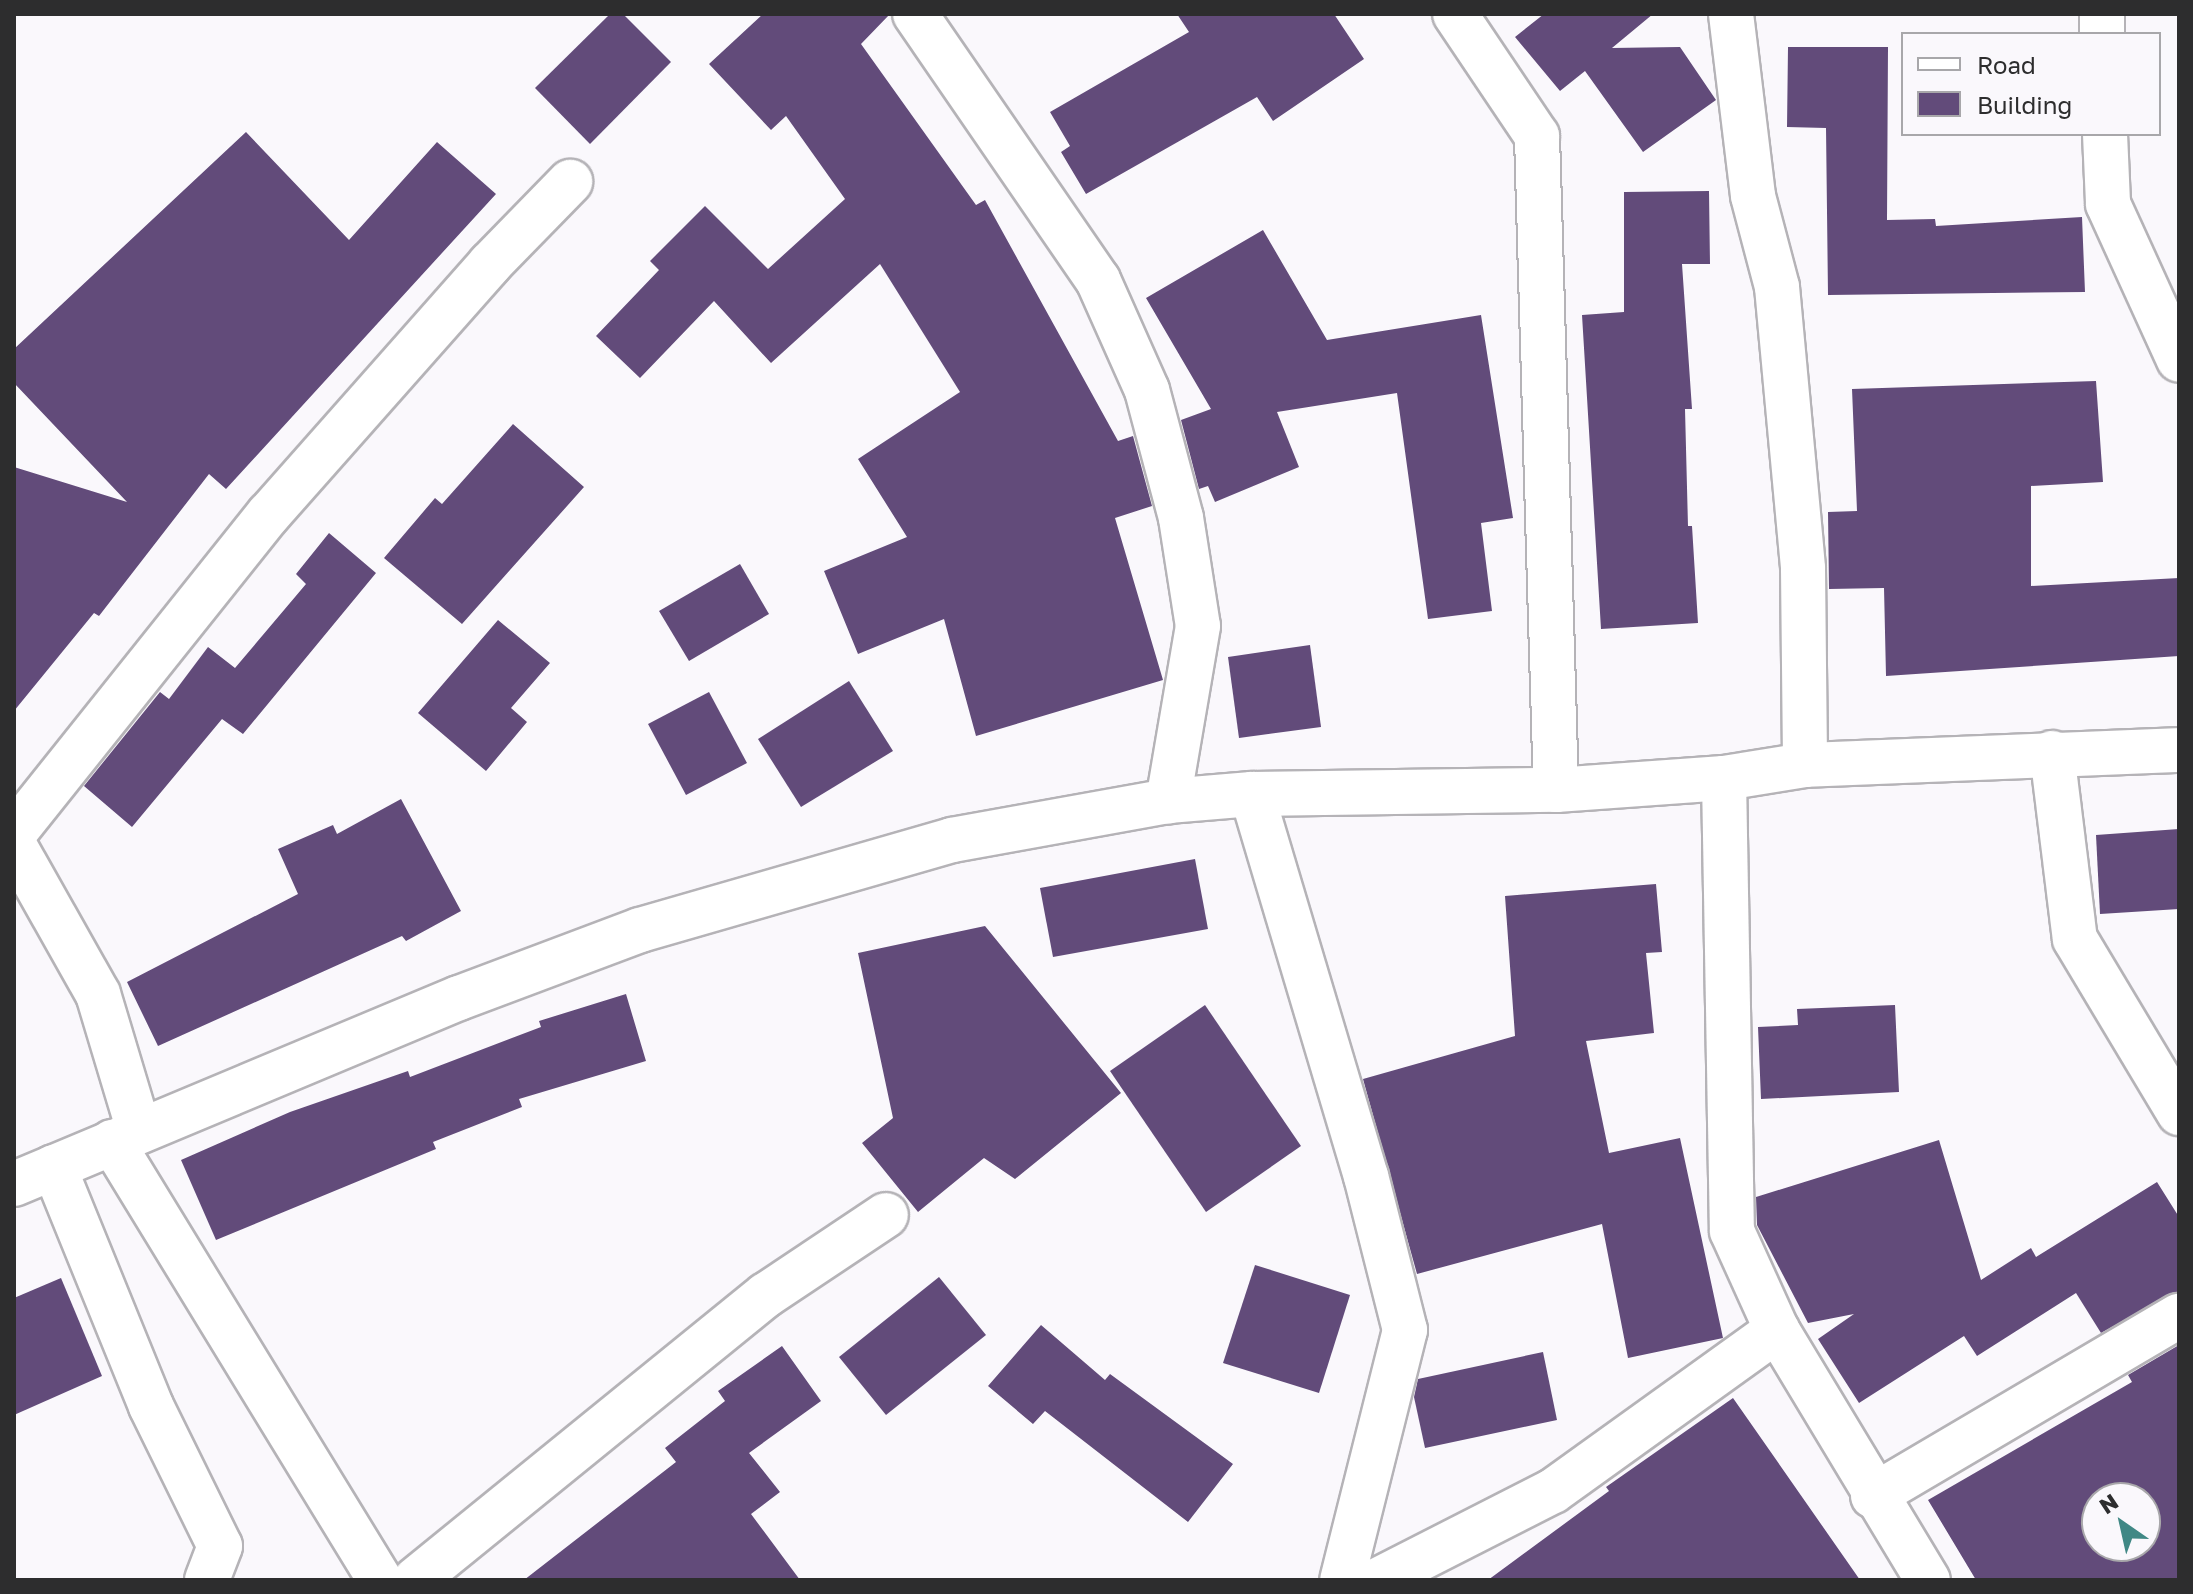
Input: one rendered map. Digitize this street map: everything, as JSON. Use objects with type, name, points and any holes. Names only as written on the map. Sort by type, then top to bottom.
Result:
[{"type":"street","points":[[915,14],[1098,280],[1147,390],[1181,518],[1198,626],[1168,801]]},
{"type":"street","points":[[1455,14],[1537,136],[1556,790]]},
{"type":"street","points":[[1731,14],[1753,196],[1778,303],[1803,569],[1805,765]]},
{"type":"street","points":[[2105,136],[2108,204],[2179,360]]},
{"type":"street","points":[[14,833],[269,514],[490,264],[570,182]]},
{"type":"street","points":[[14,1184],[459,998],[640,930],[952,840],[1168,801],[1252,794],[1556,790],[1724,778],[1805,765],[2179,750]]},
{"type":"street","points":[[2052,753],[2075,939],[2179,1113]]},
{"type":"street","points":[[1724,778],[1732,1231],[1777,1330],[1873,1496],[1928,1580]]},
{"type":"street","points":[[1252,794],[1366,1176],[1405,1330],[1342,1580]]},
{"type":"street","points":[[14,845],[98,994],[126,1137],[380,1580]]},
{"type":"street","points":[[54,1167],[151,1406],[220,1546],[207,1580]]},
{"type":"street","points":[[415,1580],[766,1295],[886,1215]]},
{"type":"street","points":[[1873,1496],[2179,1316]]},
{"type":"street","points":[[1378,1580],[1553,1491],[1777,1330]]},
{"type":"building","points":[[610,14],[623,14],[671,62],[590,144],[535,88]]},
{"type":"building","points":[[763,14],[890,14],[861,44],[976,205],[985,200],[1118,441],[1133,436],[1152,506],[1115,518],[1163,680],[976,736],[944,619],[858,654],[824,571],[907,537],[858,459],[960,392],[880,264],[771,363],[714,301],[640,378],[596,336],[659,270],[650,261],[705,206],[768,269],[845,199],[786,116],[771,130],[709,64]]},
{"type":"building","points":[[1177,14],[1334,14],[1364,59],[1273,121],[1257,97],[1086,194],[1061,152],[1070,146],[1050,112],[1189,32]]},
{"type":"building","points":[[1544,14],[1653,14],[1612,48],[1680,47],[1716,100],[1643,152],[1585,71],[1560,91],[1515,37]]},
{"type":"building","points":[[1788,47],[1888,47],[1887,220],[1935,219],[1936,226],[2082,217],[2085,292],[1828,295],[1826,128],[1787,127]]},
{"type":"building","points":[[246,132],[349,240],[437,142],[496,194],[226,489],[209,474],[99,616],[94,613],[14,711],[14,467],[127,502],[14,383],[14,349]]},
{"type":"building","points":[[1709,191],[1710,264],[1682,264],[1692,409],[1685,409],[1688,526],[1692,526],[1698,623],[1601,629],[1582,315],[1624,312],[1624,192]]},
{"type":"building","points":[[1263,230],[1327,340],[1481,315],[1513,518],[1481,523],[1492,611],[1428,619],[1397,393],[1277,412],[1299,467],[1215,502],[1208,486],[1199,489],[1181,420],[1211,409],[1146,298]]},
{"type":"building","points":[[2096,381],[2103,482],[2031,486],[2031,586],[2179,578],[2179,656],[1886,676],[1884,588],[1829,589],[1828,512],[1857,511],[1852,389]]},
{"type":"building","points":[[513,424],[584,487],[462,624],[384,558],[435,498],[442,504]]},
{"type":"building","points":[[329,533],[376,573],[243,734],[222,719],[132,827],[84,786],[160,692],[169,699],[208,647],[235,668],[306,584],[296,574]]},
{"type":"building","points":[[740,564],[769,614],[689,661],[659,611]]},
{"type":"building","points":[[498,620],[550,663],[511,708],[527,722],[486,771],[418,713]]},
{"type":"building","points":[[1310,645],[1321,727],[1239,738],[1228,657]]},
{"type":"building","points":[[849,681],[893,751],[801,807],[758,739]]},
{"type":"building","points":[[709,692],[747,763],[686,795],[648,724]]},
{"type":"building","points":[[401,799],[461,911],[406,941],[402,936],[158,1046],[127,982],[298,894],[278,849],[333,825],[337,834]]},
{"type":"building","points":[[2179,829],[2179,909],[2100,914],[2096,835]]},
{"type":"building","points":[[1195,859],[1208,929],[1053,957],[1040,888]]},
{"type":"building","points":[[1656,884],[1662,952],[1646,953],[1654,1033],[1586,1041],[1609,1153],[1680,1138],[1723,1338],[1628,1358],[1602,1224],[1417,1274],[1363,1079],[1515,1036],[1505,896]]},
{"type":"building","points":[[985,926],[1121,1093],[1015,1179],[984,1158],[918,1212],[862,1143],[893,1118],[858,953]]},
{"type":"building","points":[[626,994],[646,1061],[519,1099],[522,1107],[433,1142],[436,1149],[216,1240],[181,1160],[290,1112],[408,1071],[410,1077],[541,1027],[539,1021]]},
{"type":"building","points":[[1205,1005],[1301,1146],[1206,1212],[1110,1071]]},
{"type":"building","points":[[1895,1005],[1899,1092],[1761,1099],[1758,1027],[1798,1025],[1797,1009]]},
{"type":"building","points":[[1939,1140],[1981,1280],[2031,1248],[2036,1257],[2157,1182],[2179,1217],[2179,1291],[2101,1333],[2076,1293],[1977,1356],[1964,1336],[1859,1403],[1818,1339],[1854,1314],[1808,1323],[1757,1225],[1756,1197]]},
{"type":"building","points":[[1255,1265],[1350,1295],[1319,1393],[1223,1363]]},
{"type":"building","points":[[939,1277],[986,1335],[886,1415],[839,1357]]},
{"type":"building","points":[[61,1278],[102,1376],[14,1415],[14,1298]]},
{"type":"building","points":[[1041,1325],[1105,1380],[1110,1374],[1233,1464],[1188,1522],[1045,1411],[1033,1424],[988,1386]]},
{"type":"building","points":[[2179,1345],[2179,1580],[1976,1580],[1928,1500],[2132,1382],[2128,1375]]},
{"type":"building","points":[[782,1346],[821,1401],[749,1453],[780,1492],[751,1514],[800,1580],[524,1580],[676,1462],[665,1448],[725,1401],[718,1391]]},
{"type":"building","points":[[1543,1352],[1557,1420],[1425,1448],[1414,1397],[1418,1379]]},
{"type":"building","points":[[1733,1398],[1860,1580],[1488,1580],[1609,1491],[1606,1487]]}]
